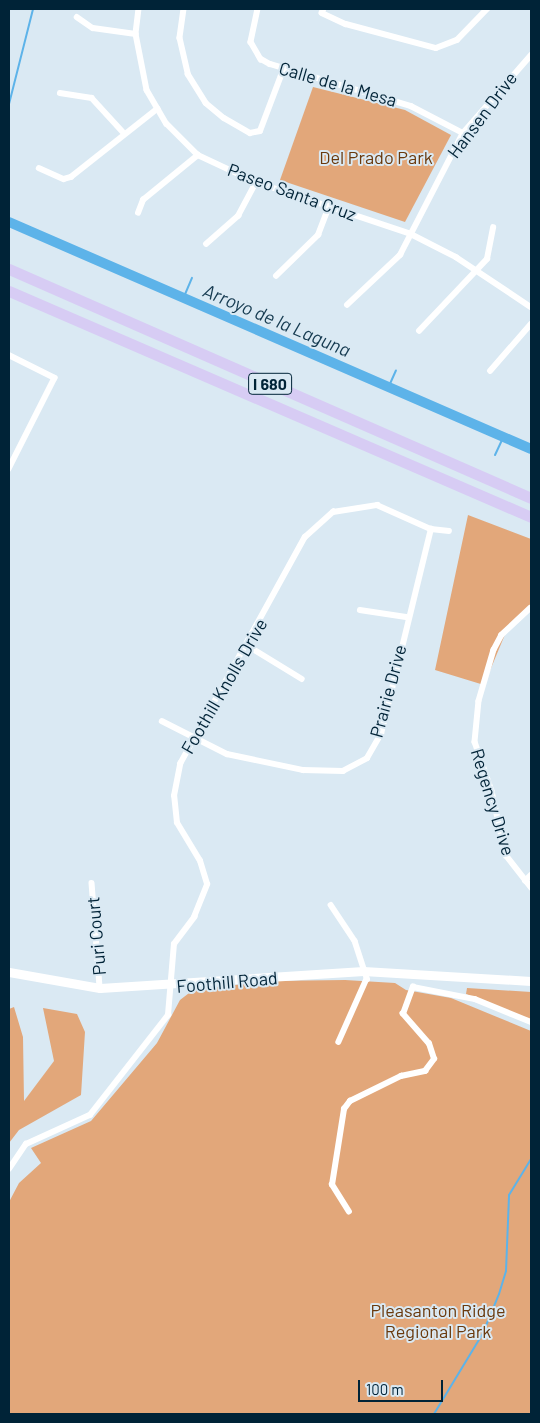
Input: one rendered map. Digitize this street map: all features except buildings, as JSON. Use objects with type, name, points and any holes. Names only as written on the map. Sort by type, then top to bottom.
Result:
[{"type":"highway","name":"I 680","points":[[9,270],[531,498]]},
{"type":"highway","name":"I 680","points":[[9,291],[531,518]]},
{"type":"main road","name":"Foothill Road","points":[[9,972],[100,988],[170,986],[362,971],[409,973],[531,986]]},
{"type":"main road","name":"Foothill Road","points":[[446,977],[531,981]]},
{"type":"street","name":"Paseo Santa Cruz","points":[[139,9],[136,34],[142,75],[157,109],[198,155],[256,182],[411,234],[477,272],[531,307]]},
{"type":"street","points":[[184,9],[180,38],[188,74],[206,104],[224,118],[250,133],[260,131],[283,70]]},
{"type":"street","name":"Calle de la Mesa","points":[[258,9],[251,33],[254,50],[283,70],[393,99],[464,133]]},
{"type":"street","points":[[324,9],[322,13],[346,24],[436,48],[458,40],[487,9]]},
{"type":"street","points":[[77,17],[93,28],[136,34]]},
{"type":"street","name":"Hansen Drive","points":[[347,305],[400,255],[464,133],[531,55]]},
{"type":"street","points":[[60,93],[92,98],[124,133]]},
{"type":"street","points":[[39,168],[64,179],[71,177],[124,133],[157,109]]},
{"type":"street","points":[[138,213],[143,200],[198,155]]},
{"type":"street","points":[[206,244],[238,216],[256,182]]},
{"type":"street","points":[[276,276],[318,235],[330,206]]},
{"type":"street","points":[[419,331],[477,272],[489,254],[493,228]]},
{"type":"street","points":[[490,371],[531,324]]},
{"type":"street","points":[[9,355],[55,378],[9,469]]},
{"type":"street","name":"Foothill Knolls Drive","points":[[9,1169],[26,1144],[90,1115],[157,1034],[170,1008],[174,944],[194,917],[207,884],[200,861],[177,823],[174,796],[180,764],[248,646],[305,537],[333,512],[378,505],[431,529],[449,531]]},
{"type":"street","name":"Prairie Drive","points":[[162,721],[194,740],[227,754],[303,770],[343,771],[367,758],[380,734],[407,617],[431,529]]},
{"type":"street","name":"Regency Drive","points":[[531,608],[502,635],[494,650],[479,701],[475,742],[492,792],[506,855],[531,887]]},
{"type":"street","points":[[360,610],[407,617]]},
{"type":"street","points":[[248,646],[302,679]]},
{"type":"street","points":[[525,881],[531,875]]},
{"type":"street","name":"Puri Court","points":[[92,883],[100,988]]},
{"type":"street","points":[[331,905],[355,941],[366,985],[339,1042]]},
{"type":"street","points":[[349,1212],[332,1185],[344,1109],[350,1101],[401,1076],[425,1071],[434,1059],[429,1044],[403,1014],[413,987],[409,973]]},
{"type":"street","points":[[413,987],[474,999],[531,1022]]},
{"type":"green space","name":"Del Prado Park","points":[[313,87],[405,110],[451,135],[405,222],[280,180]]},
{"type":"green space","points":[[468,515],[531,539],[531,609],[506,632],[484,685],[435,670]]},
{"type":"green space","name":"Pleasanton Ridge Regional Park","points":[[345,980],[395,983],[406,990],[451,998],[531,1031],[531,1414],[9,1414],[9,1202],[19,1183],[41,1163],[31,1148],[91,1121],[157,1043],[180,1000],[193,990],[269,981]]},
{"type":"green space","points":[[467,988],[531,992],[531,1021],[466,994]]},
{"type":"green space","points":[[14,1007],[23,1037],[24,1101],[54,1061],[43,1008],[77,1014],[85,1032],[81,1095],[19,1130],[9,1143],[9,1009]]},
{"type":"waterway","points":[[9,104],[33,9]]},
{"type":"waterway","name":"Arroyo de la Laguna","points":[[9,222],[531,449]]},
{"type":"waterway","points":[[183,299],[192,278]]},
{"type":"waterway","points":[[389,386],[396,370]]},
{"type":"waterway","points":[[495,455],[504,436]]},
{"type":"waterway","points":[[434,1414],[483,1333],[499,1294],[506,1271],[509,1195],[531,1159]]}]
